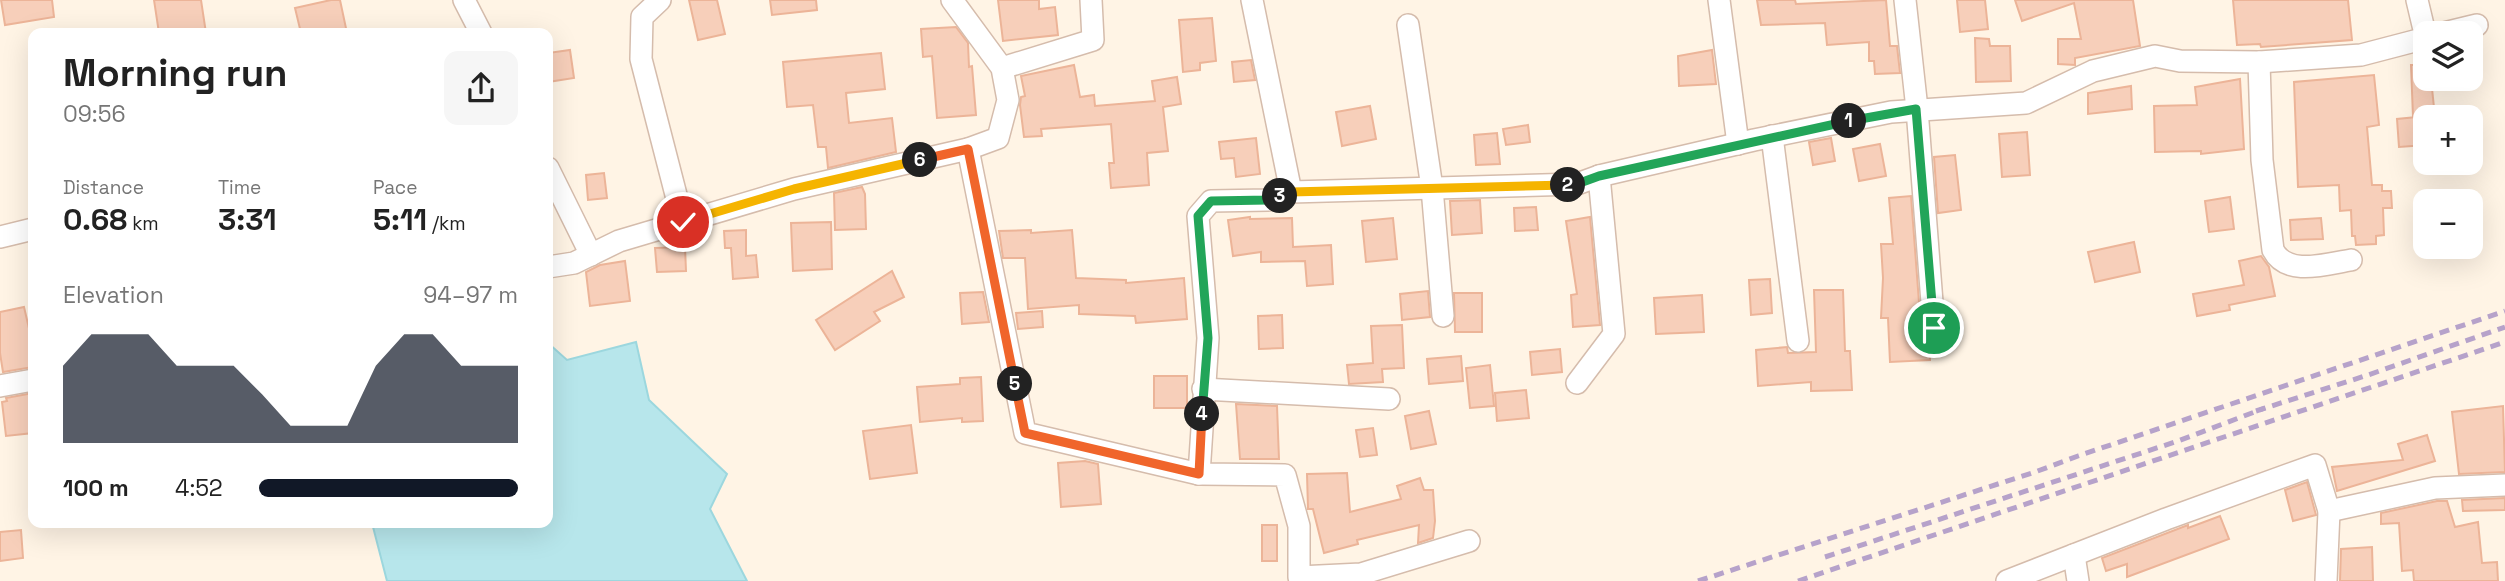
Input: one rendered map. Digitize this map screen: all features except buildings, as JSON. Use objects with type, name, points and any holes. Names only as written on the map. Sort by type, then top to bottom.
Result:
[{"type":"street","points":[[464,0],[478,28]]},
{"type":"street","points":[[660,0],[642,17],[641,59],[683,222]]},
{"type":"street","points":[[553,266],[574,263],[619,241],[794,189],[968,149],[998,138],[1008,100],[1002,68],[952,0]]},
{"type":"street","points":[[1002,68],[1093,40],[1091,0]]},
{"type":"street","points":[[1252,0],[1291,192]]},
{"type":"street","points":[[1719,0],[1738,144]]},
{"type":"street","points":[[1905,0],[1934,328]]},
{"type":"street","points":[[2417,0],[2422,21]]},
{"type":"street","points":[[1408,26],[1432,188],[1443,316]]},
{"type":"street","points":[[1199,474],[1208,338],[1198,216],[1211,201],[1268,200],[1291,192],[1577,184],[1599,176],[1773,136],[1916,109],[2026,103],[2093,71],[2155,56],[2180,61],[2259,62],[2361,55],[2413,41]]},
{"type":"street","points":[[2259,62],[2262,160],[2273,250],[2278,260],[2294,267],[2351,260]]},
{"type":"street","points":[[1773,136],[1798,341]]},
{"type":"street","points":[[968,149],[1025,433],[1199,474],[1285,475],[1299,526],[1299,577],[1361,574],[1469,541]]},
{"type":"street","points":[[1577,383],[1614,334],[1599,176]]},
{"type":"street","points":[[553,178],[591,255]]},
{"type":"street","points":[[0,237],[28,230]]},
{"type":"street","points":[[0,386],[28,381]]},
{"type":"street","points":[[1203,389],[1389,399]]},
{"type":"street","points":[[2007,581],[2315,465],[2329,511],[2326,581]]},
{"type":"street","points":[[2329,511],[2435,488],[2505,485]]},
{"type":"street","points":[[2074,555],[2078,581]]},
{"type":"water","points":[[636,342],[649,400],[727,474],[710,509],[747,581],[387,581],[373,528],[553,528],[553,347],[567,360]]},
{"type":"railway","points":[[1698,581],[2035,472],[2505,311]]},
{"type":"railway","points":[[2256,411],[2505,327]]},
{"type":"railway","points":[[1798,581],[2505,342]]},
{"type":"railway","points":[[1825,557],[2178,441],[2265,408]]},
{"type":"route","points":[[683,222],[794,189],[968,149],[1025,433],[1199,474],[1208,338],[1198,216],[1211,201],[1268,200],[1291,192],[1577,184],[1599,176],[1754,140],[1916,109],[1934,328]]}]
